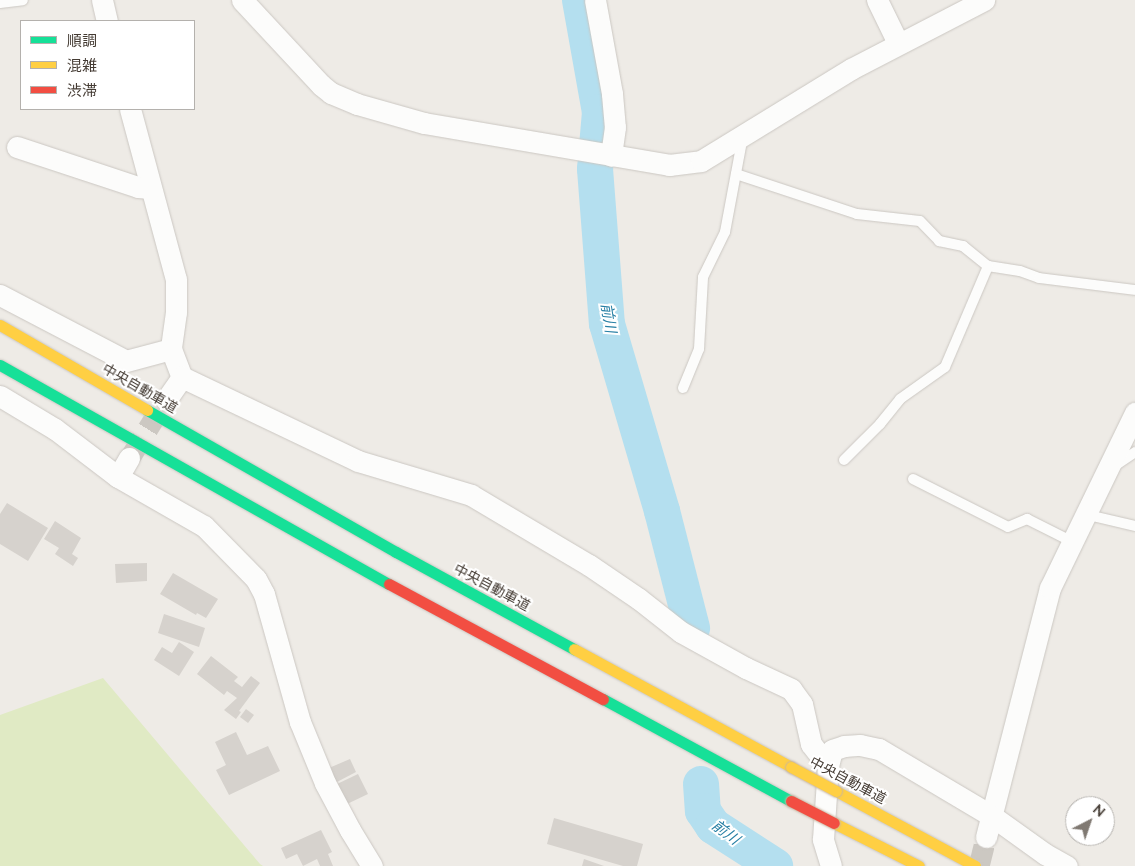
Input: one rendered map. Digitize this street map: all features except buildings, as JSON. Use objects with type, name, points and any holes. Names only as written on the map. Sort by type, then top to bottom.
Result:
[{"type":"highway","name":"中央自動車道","points":[[0,325],[396,552],[975,866]]},
{"type":"highway","points":[[0,365],[375,576],[792,801],[919,866]]},
{"type":"street","points":[[102,0],[107,20]]},
{"type":"street","points":[[242,0],[321,85],[331,93],[357,104],[424,123],[669,165],[702,161],[744,133],[898,43],[984,0]]},
{"type":"street","points":[[596,0],[612,94],[615,127],[611,156]]},
{"type":"street","points":[[877,0],[898,43]]},
{"type":"street","points":[[130,110],[176,278],[176,312],[171,348],[182,377],[358,461],[471,495],[589,565],[639,599],[681,632],[746,668],[791,689],[802,704],[811,744],[828,766]]},
{"type":"street","points":[[17,147],[138,187],[150,188]]},
{"type":"street","points":[[0,295],[126,361],[171,348]]},
{"type":"street","points":[[166,400],[182,377]]},
{"type":"street","points":[[0,396],[55,429],[118,478],[204,526],[256,579],[264,594],[300,722],[325,783],[372,866]]},
{"type":"street","points":[[986,837],[1050,588],[1084,514],[1135,413]]},
{"type":"street","points":[[118,478],[129,458]]},
{"type":"street","points":[[831,866],[823,839],[828,766],[832,750],[844,746],[860,745],[879,749],[992,816],[1045,854],[1067,866]]},
{"type":"lane","points":[[0,3],[23,0]]},
{"type":"lane","points":[[683,388],[698,350],[703,277],[725,232],[744,133]]},
{"type":"lane","points":[[736,174],[857,214],[920,221],[939,241],[963,246],[988,266],[1039,278],[1135,290]]},
{"type":"lane","points":[[844,460],[880,424],[900,399],[945,367],[988,266]]},
{"type":"lane","points":[[1107,470],[1135,452]]},
{"type":"lane","points":[[914,479],[1008,528],[1027,519],[1071,541]]},
{"type":"lane","points":[[1084,514],[1135,526]]},
{"type":"green space","points":[[103,678],[263,866],[0,866],[0,715]]},
{"type":"waterway","name":"前川","points":[[580,0],[600,112],[595,169],[607,324],[662,511],[692,628]]},
{"type":"waterway","name":"前川","points":[[701,784],[703,811],[713,826],[775,866]]},
{"type":"tunnel","points":[[131,456],[165,401]]},
{"type":"tunnel","points":[[979,866],[986,837]]},
{"type":"traffic: fast","points":[[0,365],[389,584]]},
{"type":"traffic: fast","points":[[147,410],[396,552],[574,649]]},
{"type":"traffic: fast","points":[[603,699],[791,801]]},
{"type":"traffic: slow","points":[[0,325],[147,410]]},
{"type":"traffic: slow","points":[[574,649],[791,767]]},
{"type":"traffic: slow","points":[[791,767],[836,791]]},
{"type":"traffic: slow","points":[[836,791],[975,866]]},
{"type":"traffic: slow","points":[[834,823],[919,866]]},
{"type":"traffic: jam","points":[[389,584],[603,699]]},
{"type":"traffic: jam","points":[[791,801],[834,823]]}]
